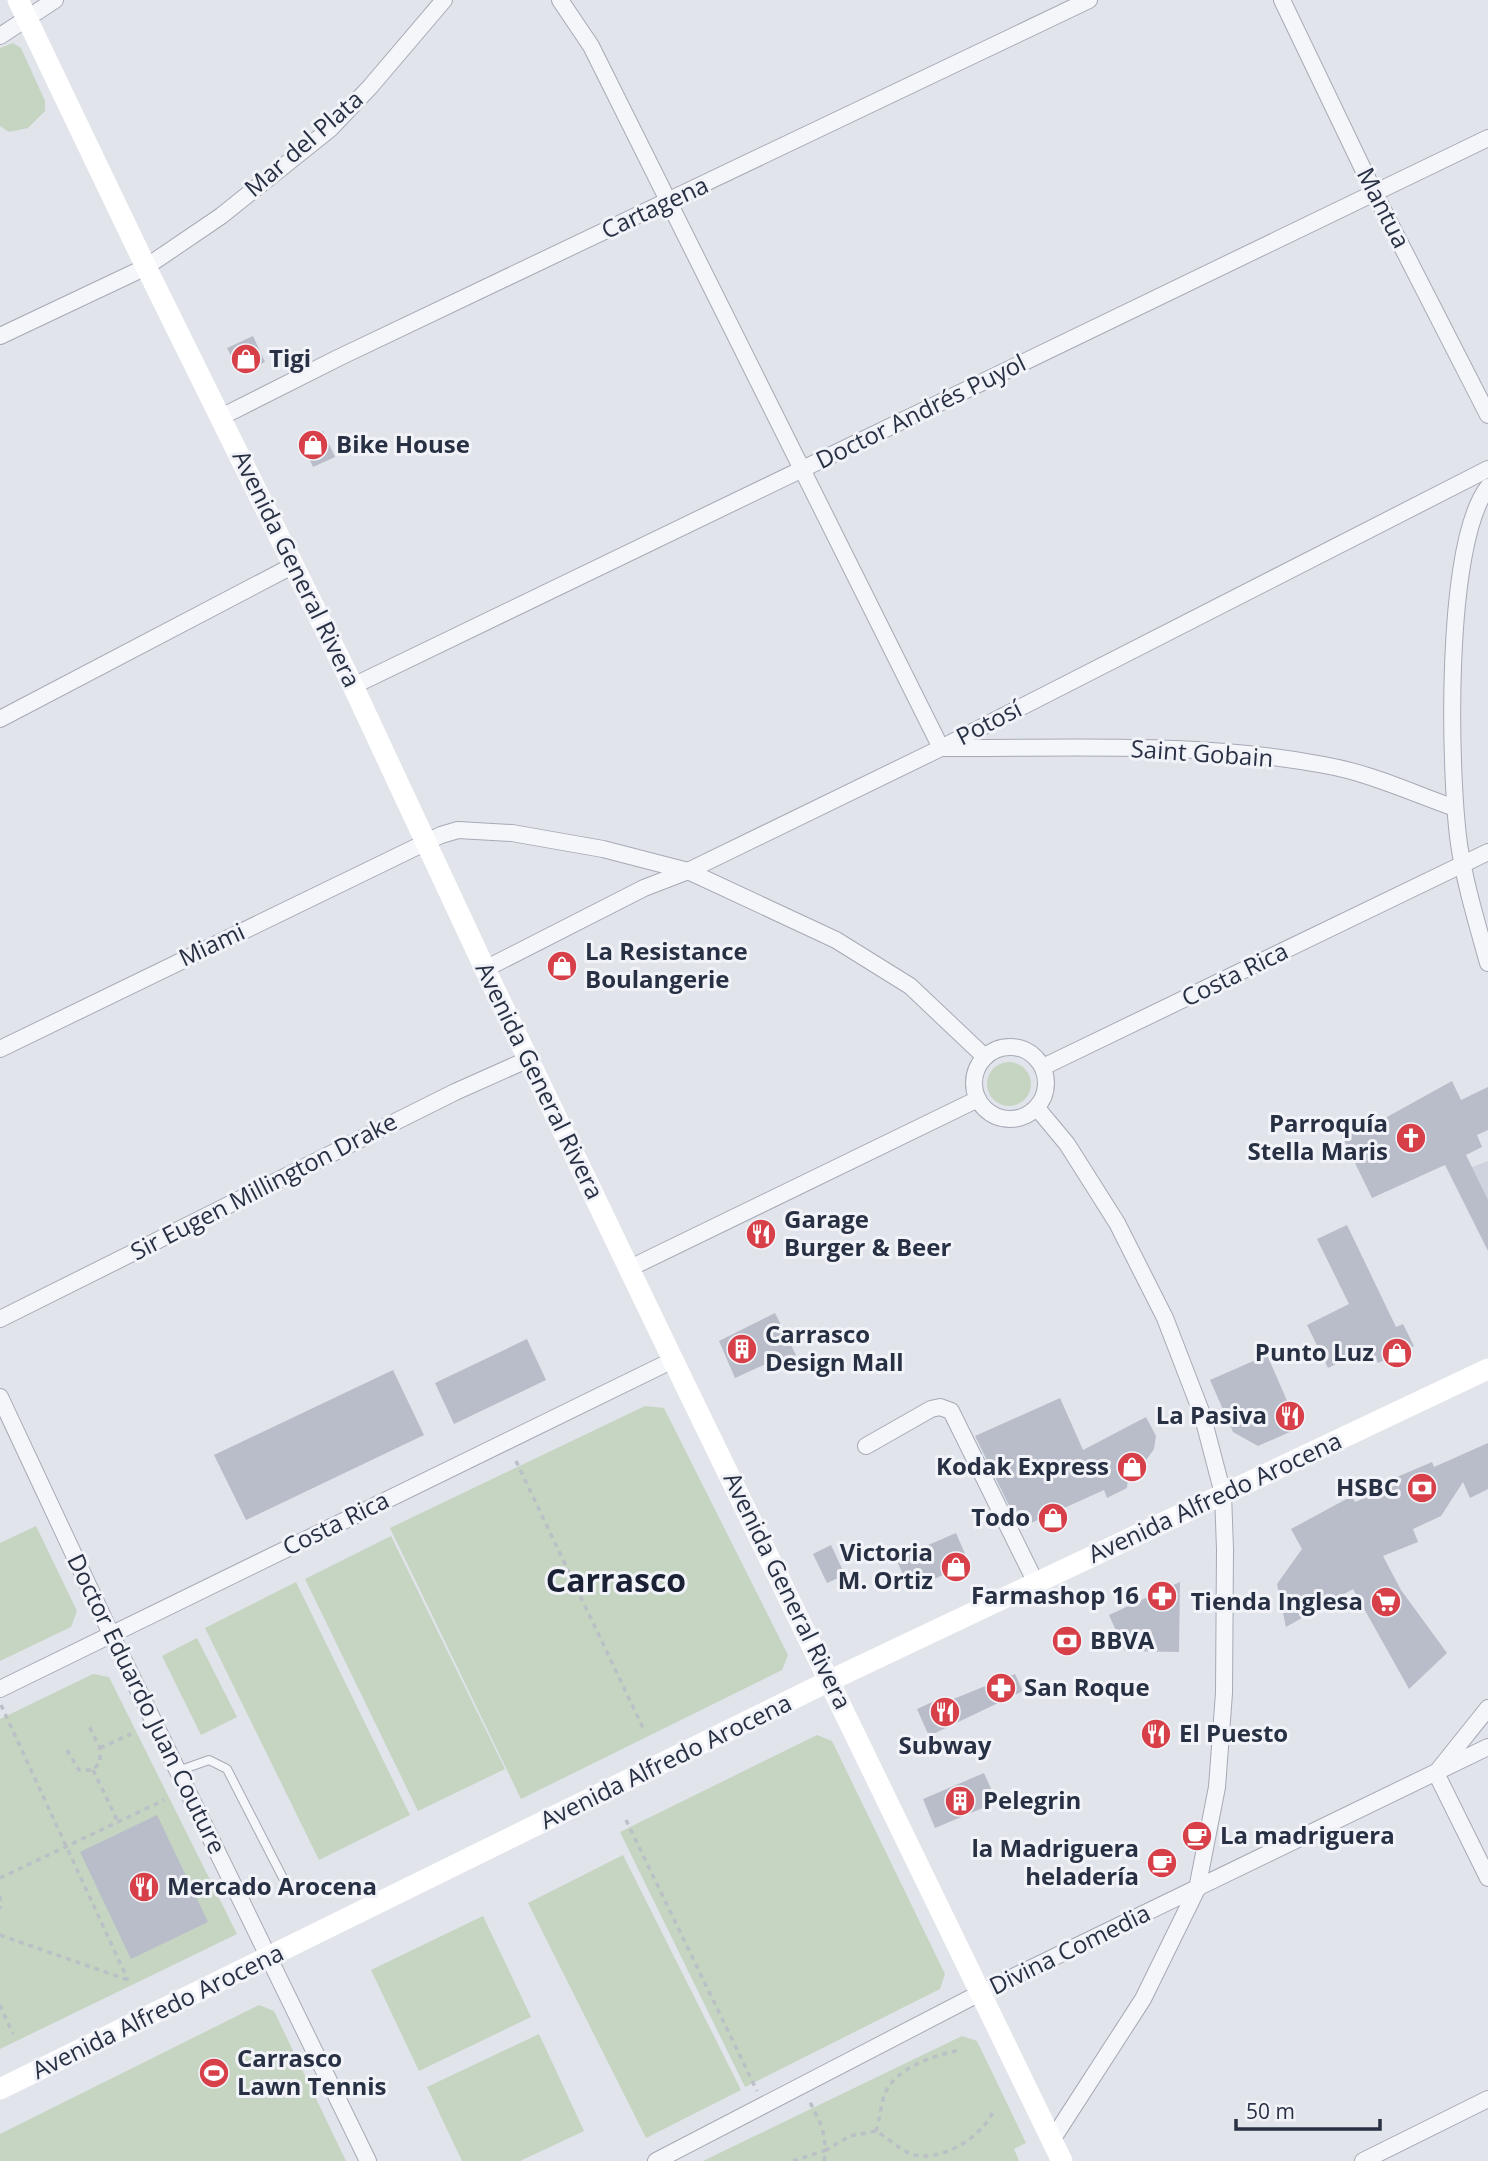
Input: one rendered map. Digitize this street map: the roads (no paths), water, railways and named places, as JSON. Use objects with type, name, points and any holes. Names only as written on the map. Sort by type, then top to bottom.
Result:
[{"type":"main road","name":"Avenida General Rivera","points":[[23,9],[146,267],[354,686],[485,969],[1062,2161]]},
{"type":"main road","name":"Avenida Alfredo Arocena","points":[[0,2089],[831,1680],[1488,1368]]},
{"type":"street","points":[[0,36],[23,9],[55,0]]},
{"type":"street","name":"Mar del Plata","points":[[0,337],[146,267],[221,216],[330,129],[370,87],[444,0]]},
{"type":"street","points":[[560,0],[591,46],[941,748]]},
{"type":"street","name":"Cartagena","points":[[221,417],[338,358],[1089,0]]},
{"type":"street","name":"Mantua","points":[[1282,0],[1374,192],[1488,415]]},
{"type":"street","name":"Doctor Andrés Puyol","points":[[354,686],[1488,138]]},
{"type":"street","name":"Potosí","points":[[485,969],[644,888],[688,871],[941,748],[1488,469]]},
{"type":"street","points":[[1488,487],[1466,544],[1452,667],[1455,808],[1462,864],[1488,963]]},
{"type":"street","points":[[0,719],[293,565]]},
{"type":"street","name":"Saint Gobain","points":[[941,748],[1171,750],[1246,754],[1325,765],[1395,785],[1455,808]]},
{"type":"street","name":"Miami","points":[[0,1049],[425,843],[457,830],[489,830],[603,849],[688,871],[836,940],[910,986],[985,1057]]},
{"type":"street","name":"Costa Rica","points":[[1043,1067],[1488,852]]},
{"type":"street","points":[[1017,1047],[1032,1054],[1043,1067],[1045,1093],[1037,1108],[1020,1118],[1000,1118],[983,1107],[978,1099],[975,1076],[985,1057],[1000,1048],[1017,1047]]},
{"type":"street","name":"Sir Eugen Millington Drake","points":[[0,1319],[455,1092],[529,1059]]},
{"type":"street","points":[[630,1268],[978,1099]]},
{"type":"street","points":[[1037,1108],[1067,1144],[1117,1223],[1165,1318],[1202,1415],[1223,1494],[1224,1693],[1217,1787],[1197,1889],[1143,1999],[1052,2140]]},
{"type":"street","name":"Costa Rica","points":[[0,1689],[673,1360]]},
{"type":"street","name":"Doctor Eduardo Juan Couture","points":[[0,1397],[111,1634],[368,2161]]},
{"type":"street","points":[[866,1446],[931,1409],[940,1407],[951,1411],[1036,1583]]},
{"type":"street","points":[[1488,1709],[1436,1773],[1488,1878]]},
{"type":"street","name":"Divina Comedia","points":[[656,2161],[982,1992],[1488,1747]]},
{"type":"street","points":[[1363,2161],[1488,2099]]},
{"type":"lane","points":[[178,1771],[209,1760],[226,1769],[283,1878]]},
{"type":"place","name":"Tigi","points":[[246,359]]},
{"type":"place","name":"Bike House","points":[[313,445]]},
{"type":"place","name":"La Resistance Boulangerie","points":[[562,966]]},
{"type":"place","name":"Parroquía Stella Maris","points":[[1411,1138]]},
{"type":"place","name":"Garage Burger & Beer","points":[[761,1234]]},
{"type":"place","name":"Carrasco Design Mall","points":[[742,1349]]},
{"type":"place","name":"Punto Luz","points":[[1397,1353]]},
{"type":"place","name":"La Pasiva","points":[[1290,1416]]},
{"type":"place","name":"Kodak Express","points":[[1132,1467]]},
{"type":"place","name":"HSBC","points":[[1422,1488]]},
{"type":"place","name":"Todo","points":[[1053,1518]]},
{"type":"place","name":"Victoria M. Ortiz","points":[[956,1567]]},
{"type":"place","name":"Farmashop 16","points":[[1162,1596]]},
{"type":"place","name":"Tienda Inglesa","points":[[1386,1602]]},
{"type":"place","name":"BBVA","points":[[1067,1641]]},
{"type":"place","name":"San Roque","points":[[1001,1688]]},
{"type":"place","name":"Subway","points":[[945,1712]]},
{"type":"place","name":"El Puesto","points":[[1156,1734]]},
{"type":"place","name":"Pelegrin","points":[[960,1801]]},
{"type":"place","name":"La madriguera","points":[[1197,1836]]},
{"type":"place","name":"la Madriguera heladería","points":[[1162,1863]]},
{"type":"place","name":"Mercado Arocena","points":[[144,1887]]},
{"type":"place","name":"Carrasco Lawn Tennis","points":[[214,2073]]},
{"type":"district","name":"Carrasco","points":[[616,1581]]}]
